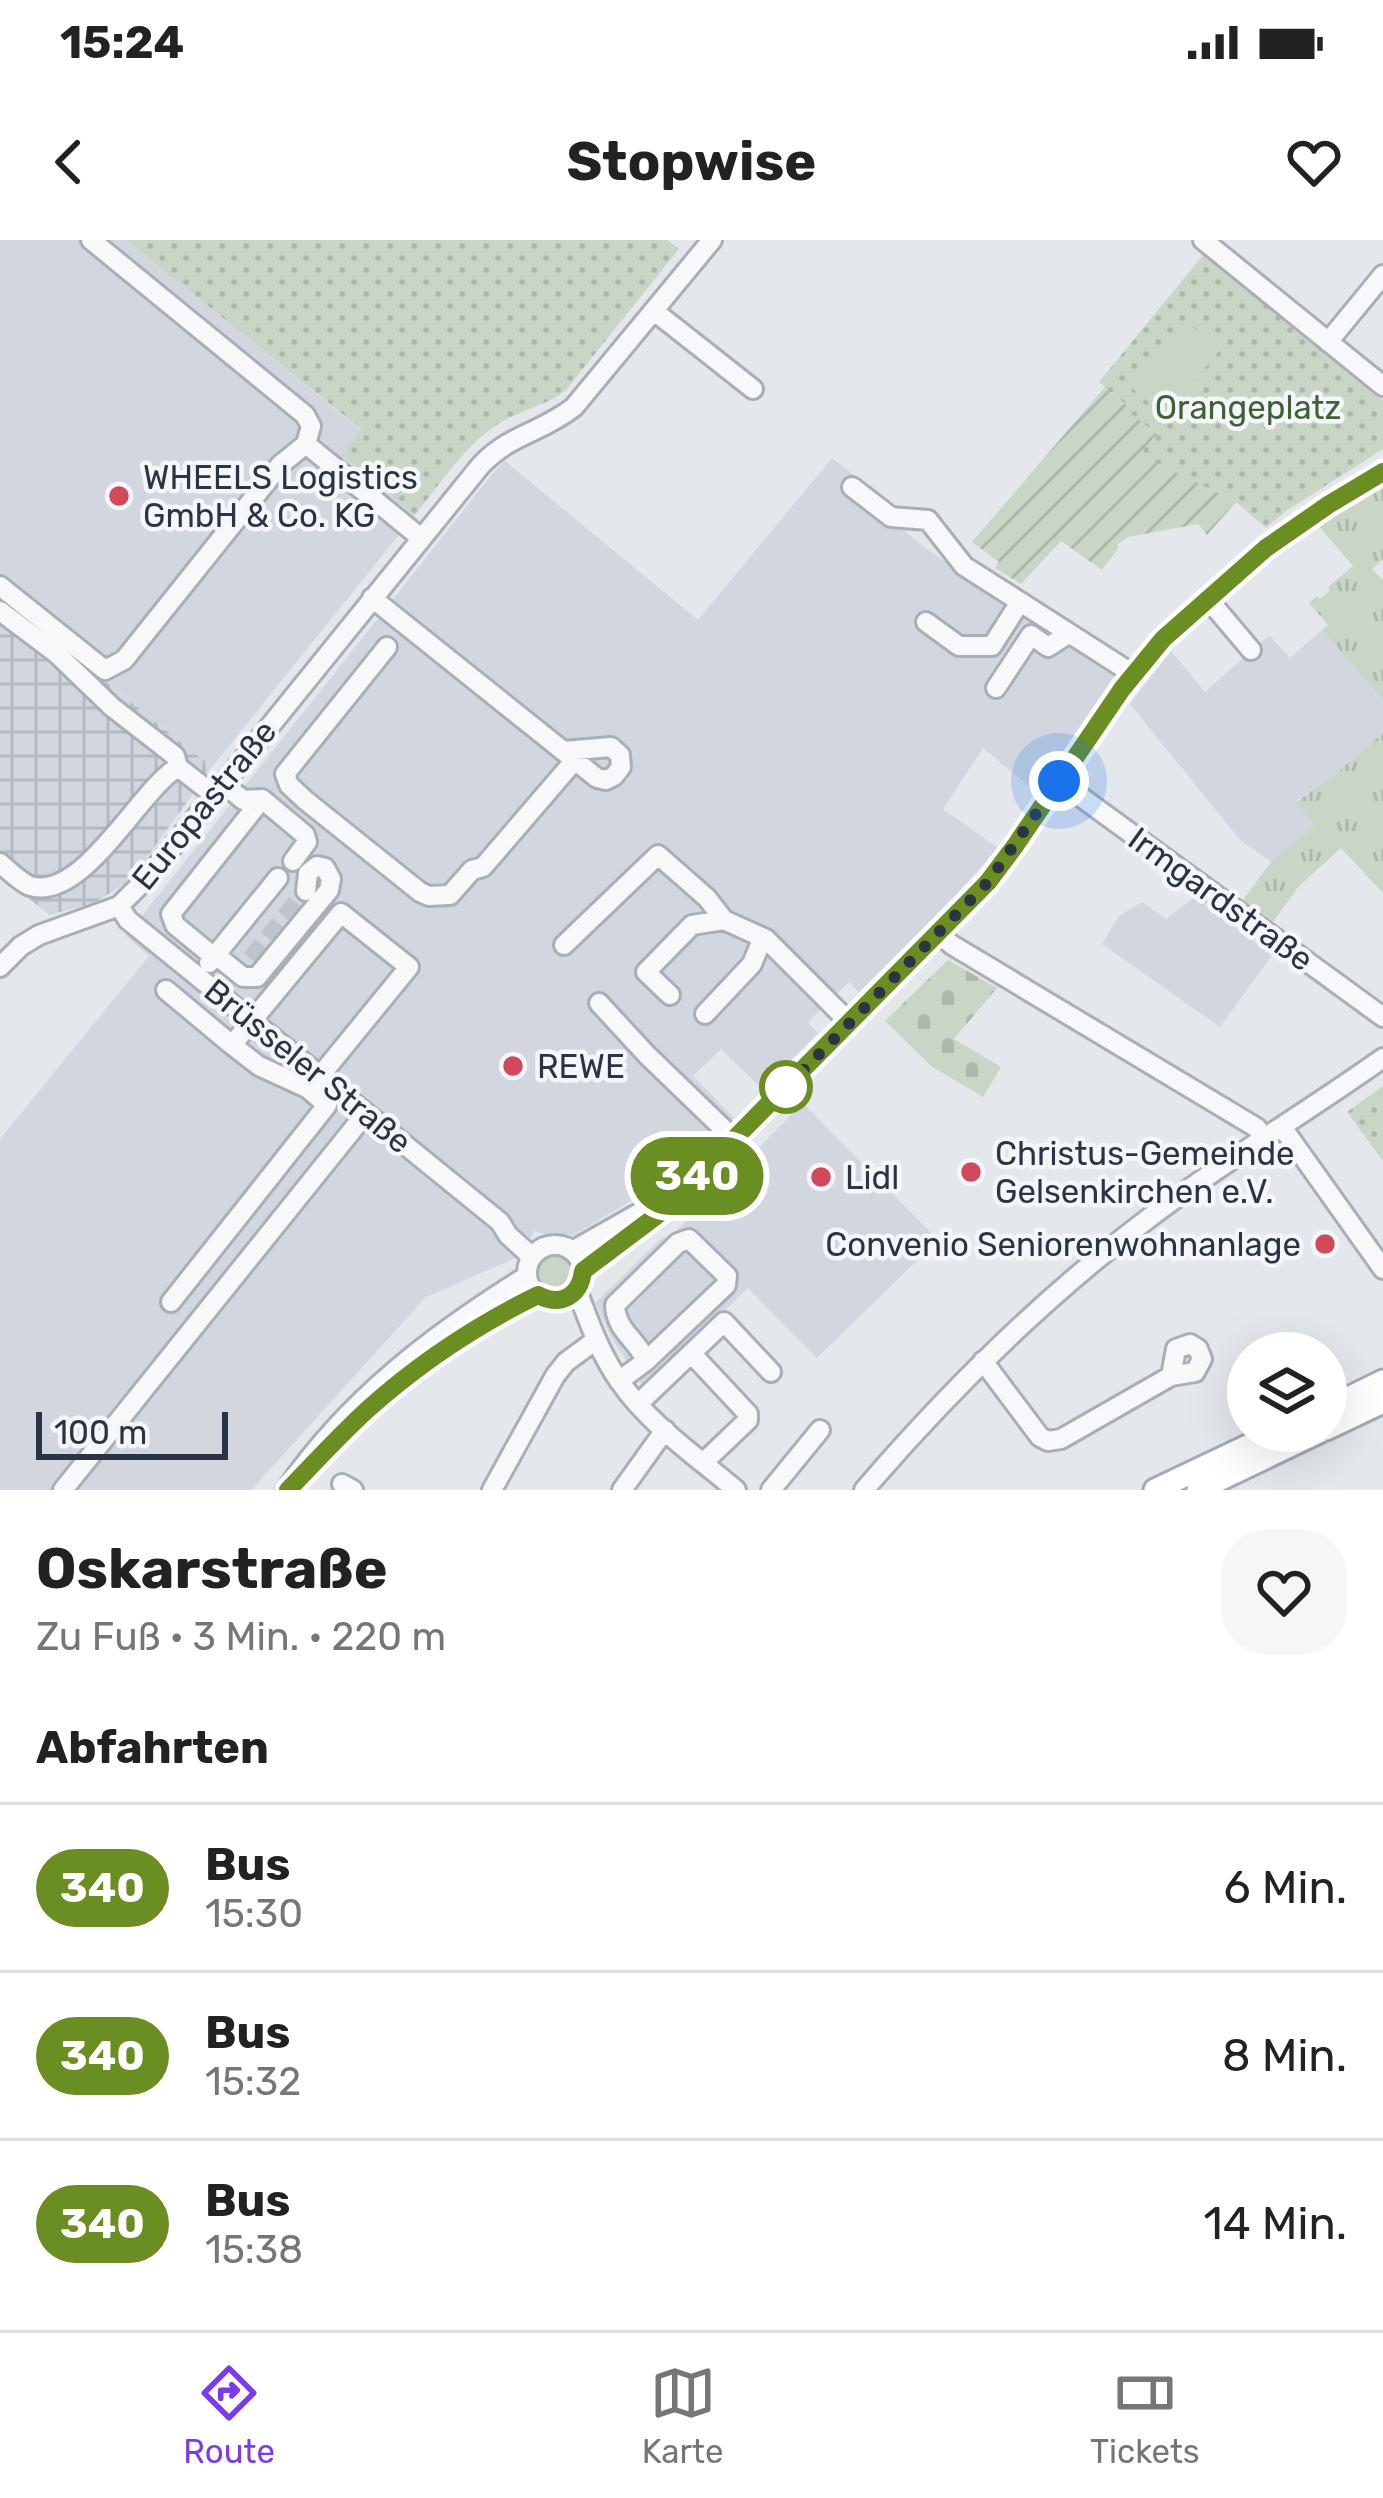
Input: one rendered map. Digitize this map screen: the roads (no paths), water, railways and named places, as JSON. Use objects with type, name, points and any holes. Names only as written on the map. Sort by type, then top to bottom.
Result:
[{"type":"main road","points":[[1347,1398],[1383,1382]]},
{"type":"main road","points":[[1347,1419],[1383,1402]]},
{"type":"main road","points":[[1155,1490],[1235,1452]]},
{"type":"main road","points":[[1198,1490],[1278,1452]]},
{"type":"street","points":[[0,586],[105,670],[124,660],[280,465],[306,444],[311,425],[305,415],[91,240]]},
{"type":"street","name":"Europastraße","points":[[4,954],[39,935],[119,906],[148,877],[496,450],[574,407],[712,240]]},
{"type":"street","points":[[1203,240],[1383,386]]},
{"type":"street","points":[[1328,342],[1383,275]]},
{"type":"street","points":[[655,311],[753,388]]},
{"type":"street","points":[[306,444],[421,538]]},
{"type":"street","points":[[534,1260],[533,1290],[554,1301],[734,1139],[996,872],[1133,674],[1163,639],[1266,548],[1383,472]]},
{"type":"street","points":[[852,487],[891,517],[928,520],[964,566],[1133,674]]},
{"type":"street","points":[[372,598],[569,756],[483,867],[472,870],[450,895],[420,892],[289,785],[286,774],[387,647]]},
{"type":"street","points":[[1208,599],[1251,650]]},
{"type":"street","points":[[926,622],[958,646],[992,646],[1021,602]]},
{"type":"street","points":[[0,611],[175,755],[178,767],[243,800],[262,799],[307,838],[292,861]]},
{"type":"street","points":[[996,688],[1031,635],[1048,647],[1066,632]]},
{"type":"street","points":[[306,681],[338,708]]},
{"type":"street","points":[[0,863],[31,886],[53,885],[75,874],[105,848],[163,776],[178,767]]},
{"type":"street","name":"Irmgardstraße","points":[[1059,781],[1383,1017]]},
{"type":"street","points":[[262,799],[171,914],[175,925],[243,977],[257,977],[328,890],[331,880],[325,868],[317,866],[308,873],[306,891]]},
{"type":"street","points":[[564,944],[658,854],[724,920],[766,939],[850,1023]]},
{"type":"street","points":[[198,976],[278,878]]},
{"type":"street","name":"Brüsseler Straße","points":[[119,906],[128,920],[500,1222],[515,1227],[534,1260]]},
{"type":"street","points":[[232,1045],[341,913],[409,967],[320,1076]]},
{"type":"street","points":[[670,995],[646,972],[692,925],[724,920]]},
{"type":"street","points":[[939,934],[1257,1128],[1264,1139]]},
{"type":"street","points":[[705,1014],[752,964],[766,939]]},
{"type":"street","points":[[217,954],[238,965],[251,959]]},
{"type":"street","points":[[166,990],[259,1066],[307,1088],[327,1106],[171,1302]]},
{"type":"street","points":[[599,1003],[734,1139]]},
{"type":"street","points":[[864,1490],[935,1409],[1048,1300],[1191,1187],[1383,1058]]},
{"type":"street","points":[[63,1490],[366,1113]]},
{"type":"street","points":[[1282,1127],[1383,1269]]},
{"type":"street","points":[[619,1381],[726,1285],[728,1276],[695,1242],[683,1239],[665,1203]]},
{"type":"street","points":[[572,1251],[665,1203]]},
{"type":"street","points":[[646,1361],[623,1332],[615,1305],[683,1239]]},
{"type":"street","points":[[287,1490],[310,1454],[409,1357],[558,1245],[578,1256],[574,1287],[581,1326],[594,1336],[619,1381],[665,1430],[736,1490]]},
{"type":"street","points":[[287,1490],[365,1412],[416,1370],[475,1329],[538,1295]]},
{"type":"street","points":[[638,1404],[724,1322],[771,1372]]},
{"type":"street","points":[[492,1490],[554,1376],[594,1336]]},
{"type":"street","points":[[692,1353],[748,1414],[748,1420],[704,1462]]},
{"type":"street","points":[[983,1361],[1040,1437],[1048,1441],[1061,1439],[1171,1376]]},
{"type":"street","points":[[622,1490],[665,1430]]},
{"type":"street","points":[[771,1490],[820,1430]]},
{"type":"tunnel","points":[[251,959],[306,891]]},
{"type":"place","name":"WHEELS Logistics GmbH & Co. KG","points":[[119,496]]},
{"type":"place","name":"REWE","points":[[513,1066]]},
{"type":"place","name":"Christus-Gemeinde Gelsenkirchen e.V.","points":[[971,1172]]},
{"type":"place","name":"Lidl","points":[[821,1177]]},
{"type":"place","name":"Convenio Seniorenwohnanlage","points":[[1325,1244]]},
{"type":"park label","name":"Orangeplatz","points":[[1248,407]]}]
